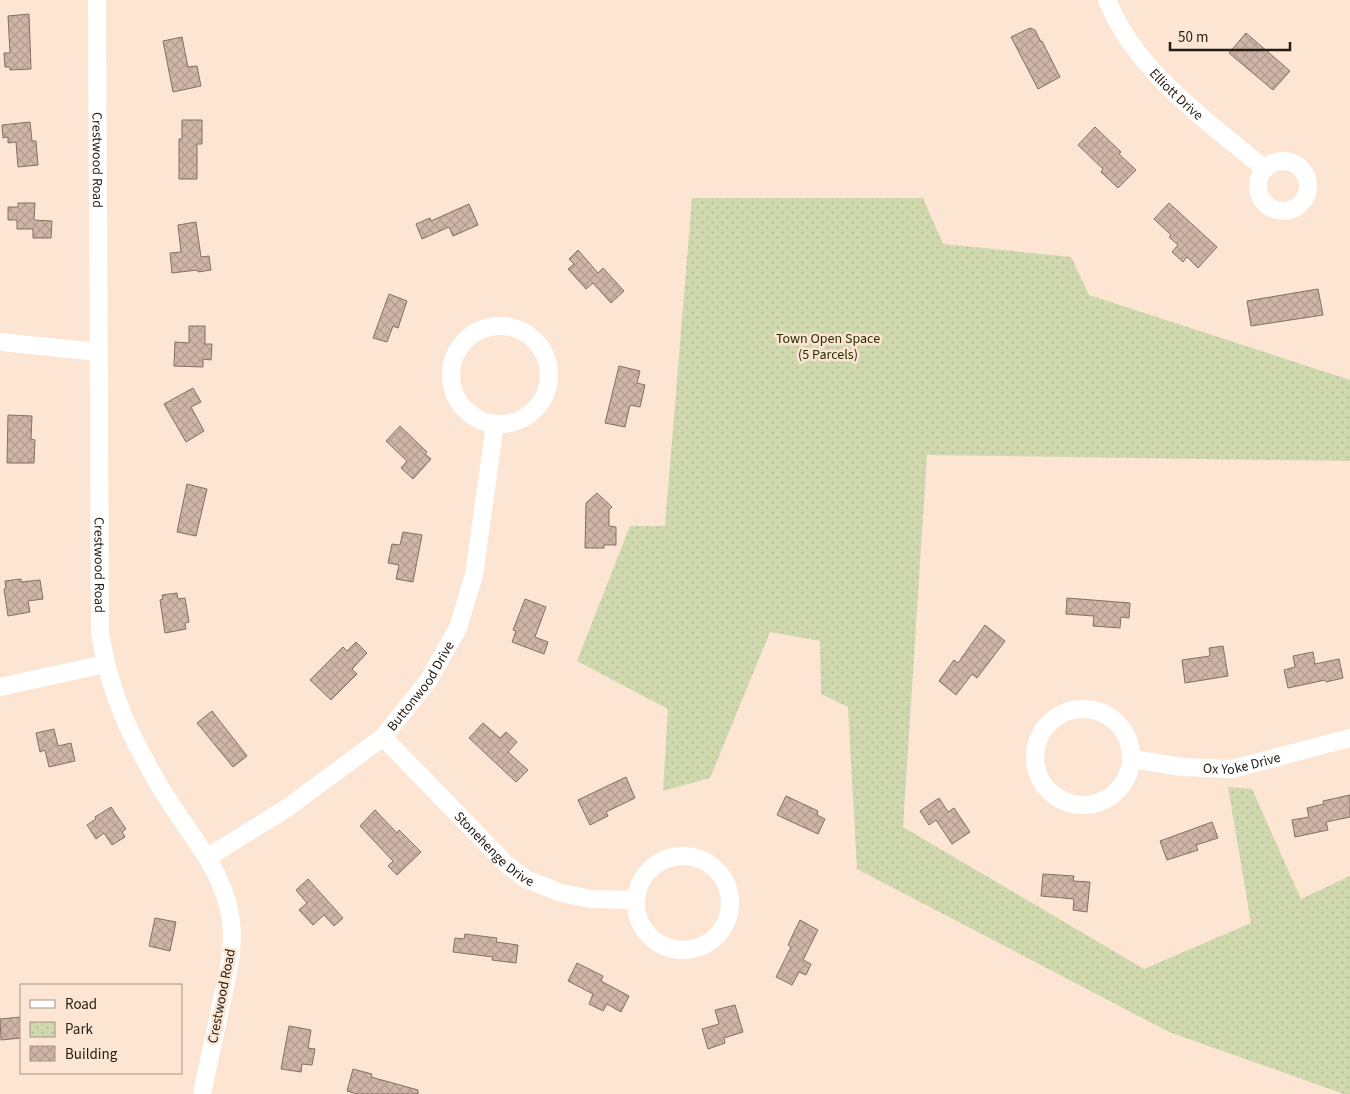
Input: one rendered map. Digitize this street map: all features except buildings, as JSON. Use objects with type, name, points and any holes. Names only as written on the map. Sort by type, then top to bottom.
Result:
[{"type":"street","name":"Crestwood Road","points":[[97,0],[100,633],[105,664],[118,706],[134,741],[163,792],[208,857],[222,884],[229,909],[232,934],[230,963],[202,1094]]},
{"type":"street","name":"Elliott Drive","points":[[1107,0],[1128,39],[1151,69],[1176,94],[1265,169]]},
{"type":"street","points":[[505,326],[521,331],[535,341],[544,355],[549,371],[547,388],[540,404],[528,415],[512,422],[495,424],[479,419],[465,409],[455,395],[451,378],[453,361],[460,346],[473,334],[488,327],[505,326]]},
{"type":"street","points":[[0,342],[98,352]]},
{"type":"street","name":"Buttonwood Drive","points":[[208,857],[287,808],[384,737],[428,681],[458,628],[474,575],[495,424]]},
{"type":"street","points":[[0,687],[105,664]]},
{"type":"street","points":[[1079,708],[1096,709],[1111,716],[1122,728],[1130,743],[1132,759],[1128,774],[1121,787],[1110,798],[1096,804],[1080,805],[1066,802],[1052,794],[1043,783],[1036,767],[1035,751],[1040,735],[1050,722],[1063,712],[1079,708]]},
{"type":"street","name":"Stonehenge Drive","points":[[384,737],[506,864],[526,879],[561,893],[591,899],[636,900]]},
{"type":"street","name":"Ox Yoke Drive","points":[[1132,759],[1182,767],[1232,769],[1350,738]]},
{"type":"street","points":[[690,855],[704,860],[717,869],[726,882],[731,897],[730,913],[724,927],[714,939],[700,947],[685,950],[670,948],[655,941],[644,930],[637,916],[636,900],[639,885],[647,871],[659,861],[674,856],[690,855]]},
{"type":"green space","name":"Town Open Space (5 Parcels)","points":[[692,198],[923,198],[943,244],[1071,257],[1089,295],[1350,380],[1350,461],[927,455],[903,827],[1144,969],[1251,923],[1228,787],[1252,789],[1301,899],[1350,876],[1350,1094],[1344,1094],[1169,1032],[857,869],[848,707],[821,694],[820,641],[770,632],[710,778],[663,791],[668,709],[577,661],[630,526],[665,526]]}]
